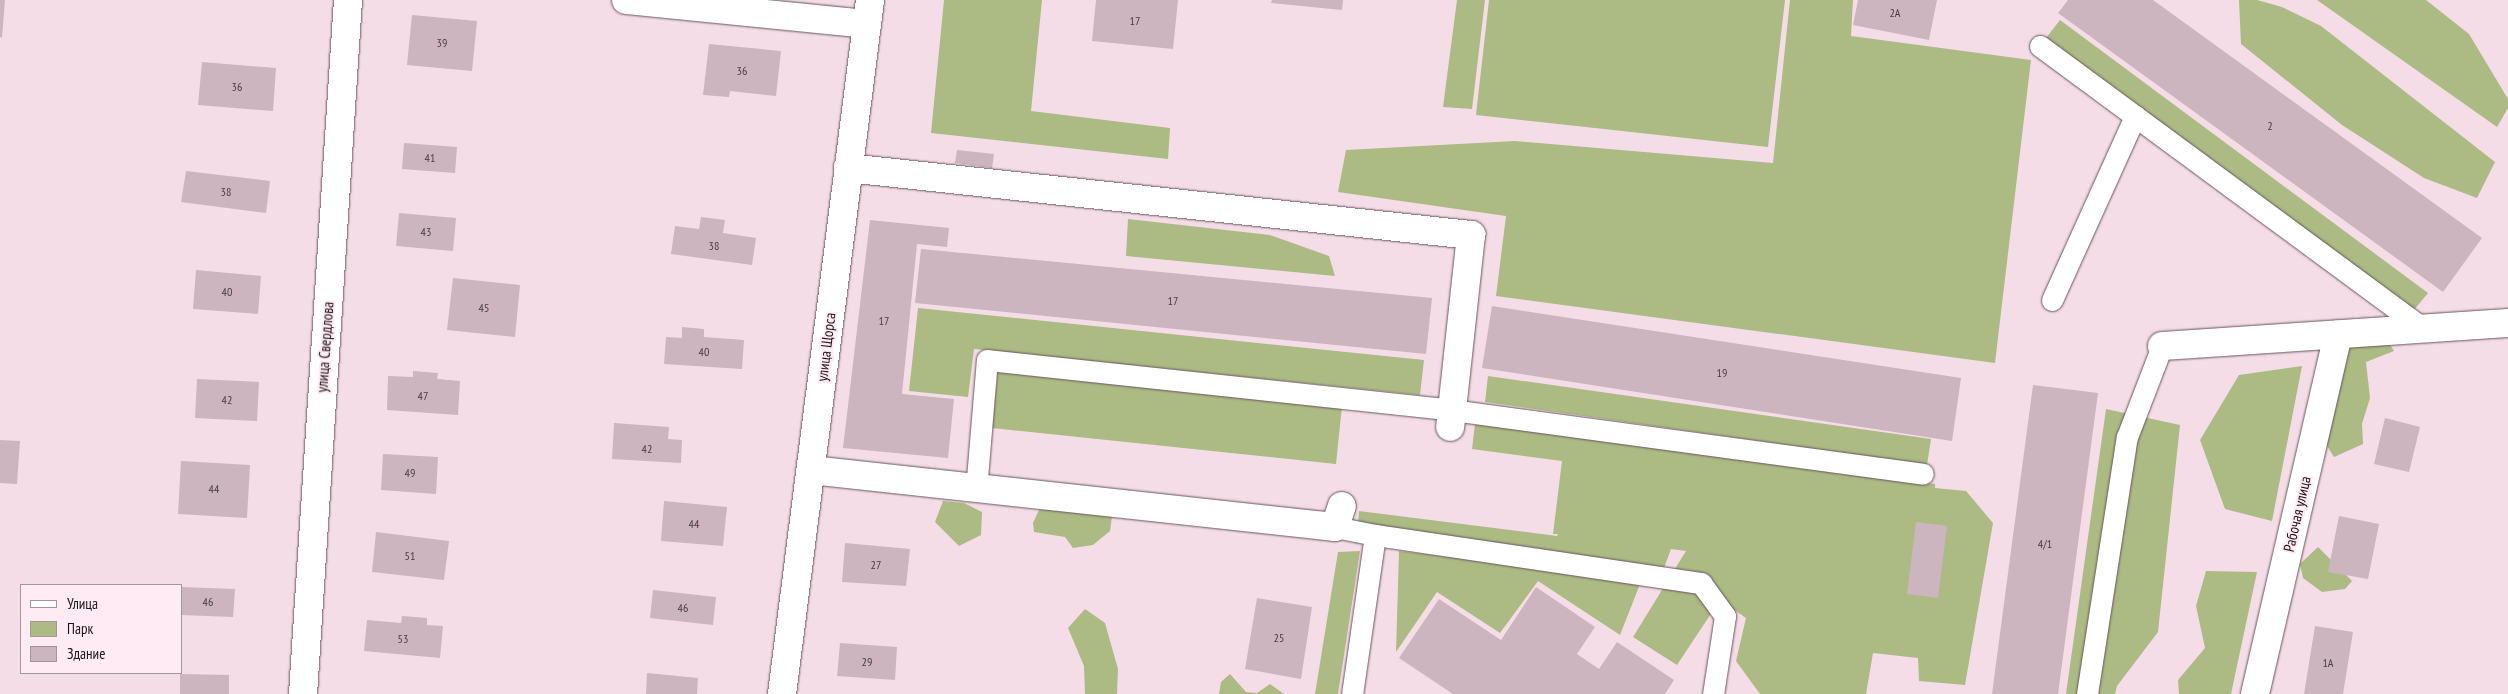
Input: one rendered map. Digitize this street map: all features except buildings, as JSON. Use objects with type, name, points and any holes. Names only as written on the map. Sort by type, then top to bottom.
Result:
[{"type":"street","name":"улица Свердлова","points":[[303,694],[348,0]]},
{"type":"street","points":[[626,0],[869,12]]},
{"type":"street","name":"улица Щорса","points":[[782,694],[869,12]]},
{"type":"street","points":[[848,168],[1471,235],[1451,419]]},
{"type":"street","points":[[2162,346],[2508,323]]},
{"type":"street","name":"Рабочая улица","points":[[2255,694],[2338,334]]},
{"type":"street","points":[[811,470],[976,490],[1339,517]]},
{"type":"lane","points":[[2040,46],[2423,328]]},
{"type":"lane","points":[[2052,300],[2135,116]]},
{"type":"lane","points":[[2087,694],[2127,437],[2162,346]]},
{"type":"lane","points":[[976,490],[987,360],[1451,419],[1923,474]]},
{"type":"lane","points":[[1339,517],[1374,536],[1701,583],[1725,616],[1713,694]]},
{"type":"lane","points":[[1352,694],[1374,536]]},
{"type":"green space","points":[[944,0],[1042,0],[1031,111],[1170,128],[1168,159],[931,133]]},
{"type":"green space","points":[[1457,0],[1485,0],[1472,109],[1443,107]]},
{"type":"green space","points":[[1489,0],[1785,0],[1768,147],[1476,115]]},
{"type":"green space","points":[[1790,0],[1853,0],[1851,36],[2031,60],[1995,363],[1496,296],[1506,216],[1338,192],[1346,150],[1515,141],[1773,163]]},
{"type":"green space","points":[[2239,0],[2257,0],[2282,7],[2321,26],[2495,162],[2477,198],[2424,178],[2342,125],[2241,44]]},
{"type":"green space","points":[[2317,0],[2426,0],[2469,34],[2508,99],[2508,108],[2497,127]]},
{"type":"green space","points":[[2060,20],[2428,293],[2414,310],[2046,38]]},
{"type":"green space","points":[[1128,219],[1270,235],[1329,256],[1335,276],[1126,256]]},
{"type":"green space","points":[[918,308],[1424,360],[1420,395],[974,349],[968,397],[909,391]]},
{"type":"green space","points":[[2349,338],[2389,343],[2394,351],[2366,362],[2370,398],[2362,424],[2363,444],[2334,457],[2322,438]]},
{"type":"green space","points":[[2302,366],[2272,521],[2225,509],[2200,440],[2239,375]]},
{"type":"green space","points":[[998,370],[1342,406],[1336,464],[992,428]]},
{"type":"green space","points":[[1488,376],[1931,439],[1927,465],[1485,402]]},
{"type":"green space","points":[[2106,409],[2180,425],[2158,632],[2117,686],[2115,694],[2066,694]]},
{"type":"green space","points":[[1475,424],[1935,484],[1935,488],[1966,491],[1993,523],[1965,685],[1919,681],[1918,658],[1873,653],[1866,694],[1760,694],[1736,661],[1746,618],[1720,600],[1677,665],[1633,637],[1686,551],[1671,549],[1664,568],[1358,527],[1359,511],[1557,536],[1558,534],[1553,534],[1562,461],[1472,449]]},
{"type":"green space","points":[[943,501],[964,503],[982,512],[981,535],[959,546],[935,522]]},
{"type":"green space","points":[[1039,510],[1079,510],[1112,516],[1110,531],[1093,545],[1073,548],[1065,537],[1034,532],[1033,523]]},
{"type":"green space","points":[[2318,547],[2352,581],[2345,589],[2322,592],[2303,578],[2300,564]]},
{"type":"green space","points":[[1360,551],[1338,694],[1315,694],[1338,552]]},
{"type":"green space","points":[[1399,551],[1642,579],[1620,635],[1538,581],[1500,633],[1437,592],[1396,652]]},
{"type":"green space","points":[[2206,571],[2257,572],[2231,694],[2179,694],[2178,680],[2205,648],[2196,606]]},
{"type":"green space","points":[[1085,609],[1105,623],[1118,669],[1117,694],[1085,694],[1084,666],[1068,628]]},
{"type":"green space","points":[[1230,674],[1246,692],[1257,693],[1270,684],[1284,694],[1219,694],[1221,682]]}]
